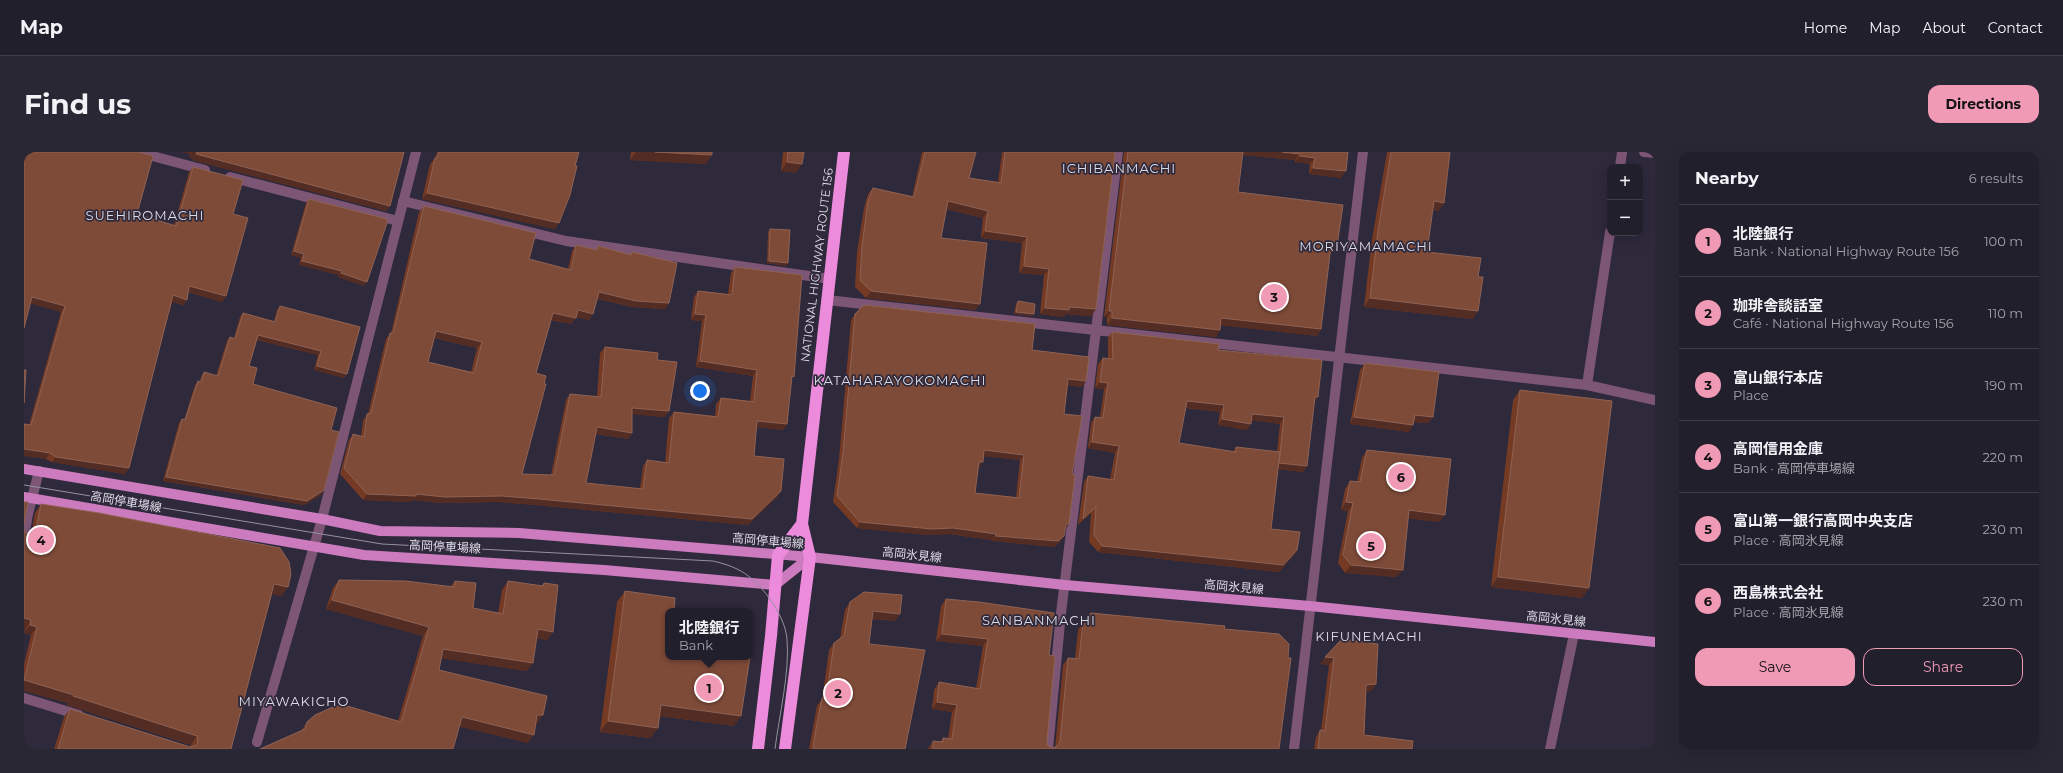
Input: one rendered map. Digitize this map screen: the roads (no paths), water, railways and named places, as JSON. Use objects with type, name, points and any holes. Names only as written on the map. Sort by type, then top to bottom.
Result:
[{"type":"highway","name":"NATIONAL HIGHWAY ROUTE 156","points":[[785,749],[810,557],[802,524],[844,152]]},
{"type":"highway","points":[[758,749],[778,555],[802,524]]},
{"type":"main road","name":"高岡停車場線","points":[[24,469],[322,519],[380,531],[520,533],[810,557]]},
{"type":"main road","name":"高岡停車場線","points":[[28,498],[364,556],[604,570],[775,585],[810,557]]},
{"type":"main road","name":"高岡氷見線","points":[[810,557],[1065,585],[1310,606],[1655,642]]},
{"type":"street","points":[[137,152],[398,221]]},
{"type":"street","points":[[257,742],[322,519],[416,152]]},
{"type":"street","points":[[1048,749],[1065,585],[1118,152]]},
{"type":"street","points":[[1294,749],[1363,152]]},
{"type":"street","points":[[1620,164],[1622,152]]},
{"type":"street","points":[[1644,152],[1655,153]]},
{"type":"street","points":[[404,201],[566,241],[830,279]]},
{"type":"street","points":[[1587,385],[1609,236]]},
{"type":"street","points":[[827,300],[1096,329],[1340,359],[1587,385],[1655,400]]},
{"type":"street","points":[[24,537],[28,498],[39,471]]},
{"type":"street","points":[[1550,749],[1574,634]]},
{"type":"street","points":[[24,698],[88,718]]},
{"type":"tram line","points":[[24,485],[382,544],[713,561],[728,565],[745,574],[762,589],[770,598],[785,629],[788,652],[787,665],[775,749]]},
{"type":"place","name":"富山銀行本店","points":[[1274,297]]},
{"type":"place","name":"西島株式会社","points":[[1401,477]]},
{"type":"place","name":"高岡信用金庫","points":[[41,540]]},
{"type":"place","name":"富山第一銀行高岡中央支店","points":[[1371,546]]},
{"type":"place","name":"北陸銀行","points":[[709,688]]},
{"type":"place","name":"珈琲舎談話室","points":[[838,693]]},
{"type":"district","name":"ICHIBANMACHI","points":[[1119,168]]},
{"type":"district","name":"SUEHIROMACHI","points":[[145,215]]},
{"type":"district","name":"MORIYAMAMACHI","points":[[1366,246]]},
{"type":"district","name":"KATAHARAYOKOMACHI","points":[[900,380]]},
{"type":"district","name":"SANBANMACHI","points":[[1039,620]]},
{"type":"district","name":"KIFUNEMACHI","points":[[1369,636]]},
{"type":"district","name":"MIYAWAKICHO","points":[[294,701]]}]
